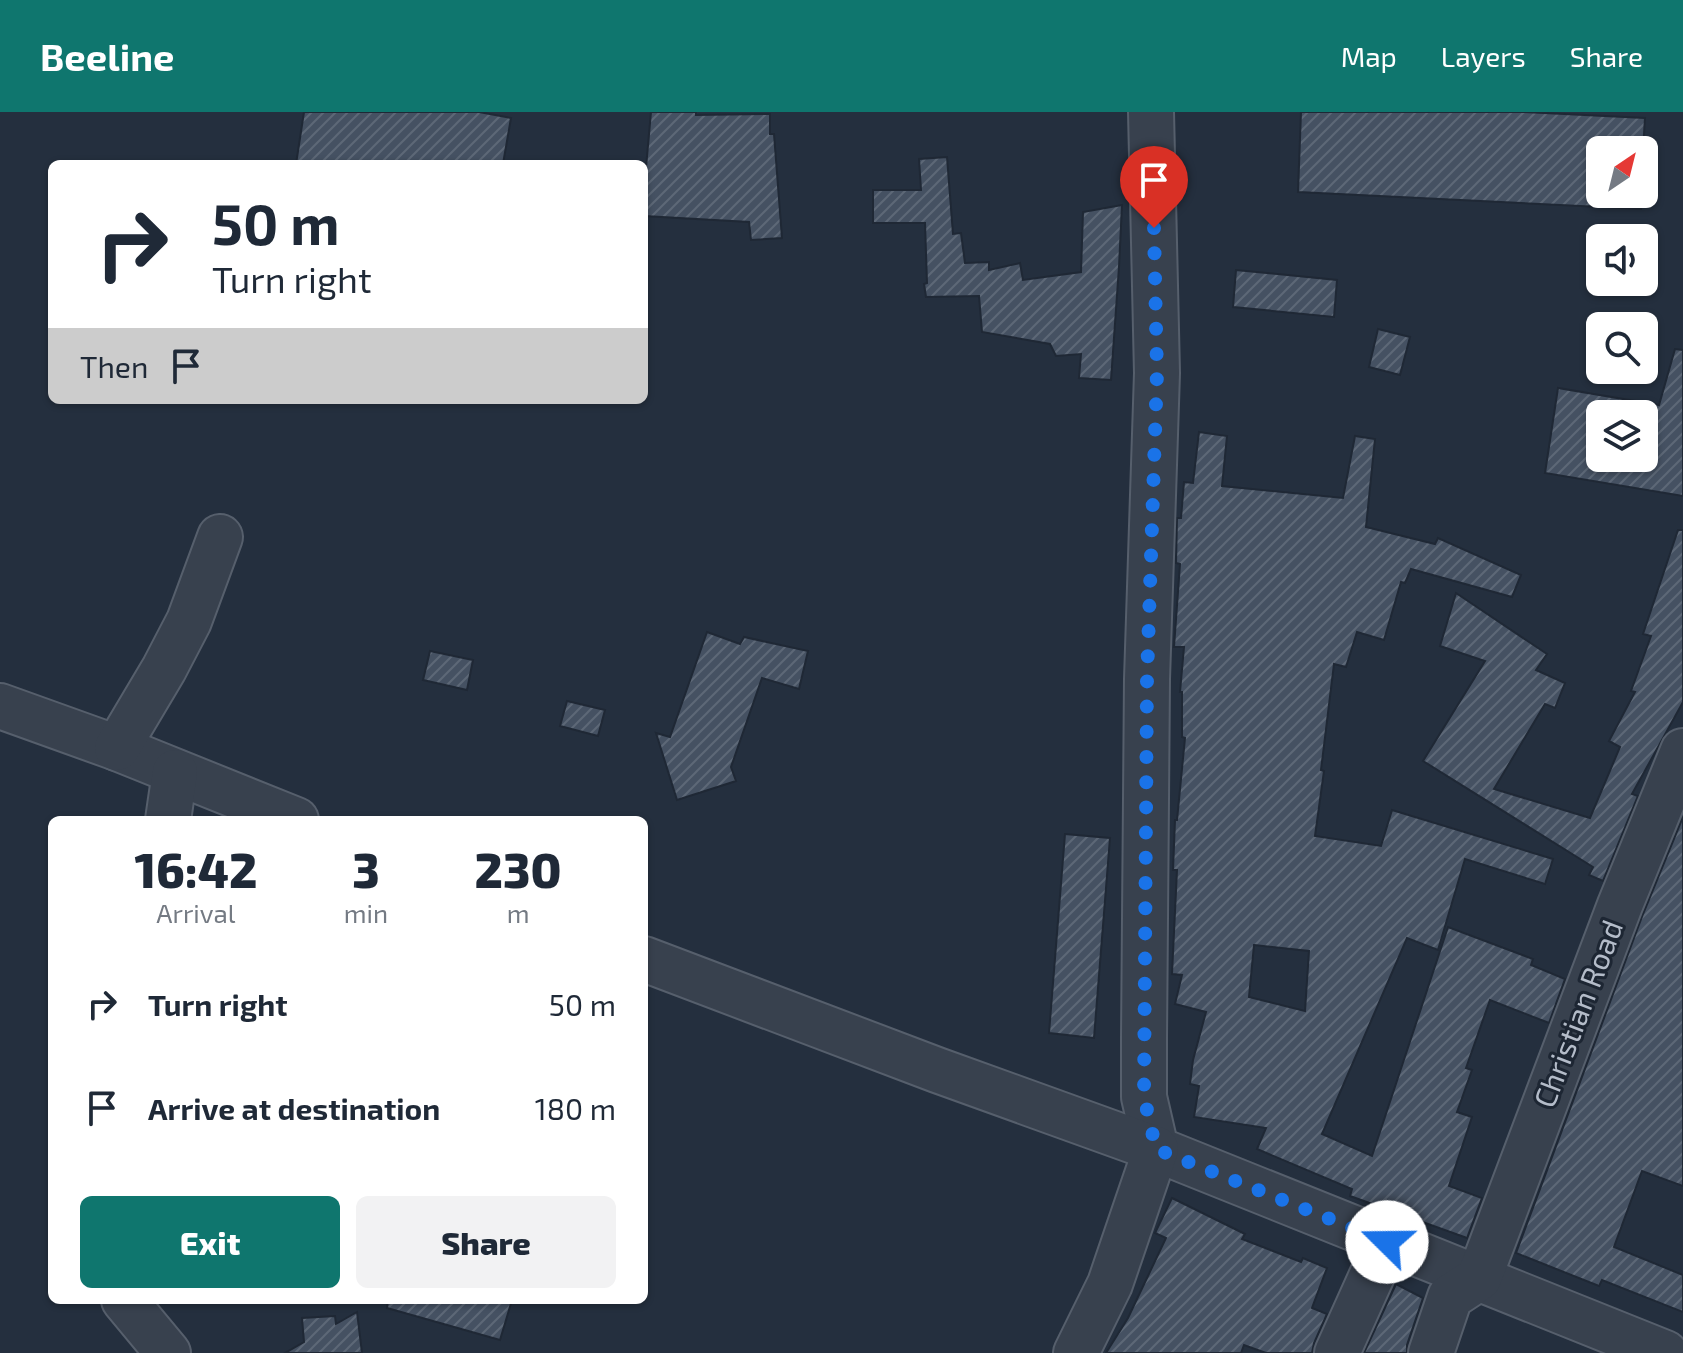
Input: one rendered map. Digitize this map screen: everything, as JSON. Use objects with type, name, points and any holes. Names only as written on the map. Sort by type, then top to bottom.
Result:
[{"type":"street","points":[[1076,1353],[1110,1284],[1156,1149],[1144,1097],[1147,679],[1157,373],[1151,112]]},
{"type":"street","points":[[117,748],[189,621],[220,537]]},
{"type":"street","points":[[0,706],[117,748],[286,816]]},
{"type":"street","name":"Christian Road","points":[[1479,1278],[1620,905],[1683,751]]},
{"type":"street","points":[[169,816],[175,772]]},
{"type":"street","points":[[648,961],[1156,1149],[1665,1353]]},
{"type":"street","points":[[1337,1353],[1387,1242]]},
{"type":"street","points":[[1431,1353],[1450,1297],[1479,1278]]},
{"type":"street","points":[[127,1304],[168,1353]]},
{"type":"building","points":[[304,112],[479,112],[511,118],[504,160],[297,160]]},
{"type":"building","points":[[651,112],[770,114],[782,238],[751,240],[749,222],[648,216],[647,160]]},
{"type":"building","points":[[1301,112],[1524,112],[1645,118],[1644,136],[1586,136],[1586,206],[1298,192]]},
{"type":"building","points":[[947,157],[953,234],[961,233],[965,263],[989,262],[989,270],[1020,263],[1023,280],[1081,272],[1083,212],[1122,205],[1111,380],[1079,378],[1081,354],[1056,356],[1050,344],[982,332],[979,296],[926,297],[925,223],[873,223],[873,190],[921,190],[919,159]]},
{"type":"building","points":[[1236,270],[1337,280],[1334,317],[1233,307]]},
{"type":"building","points":[[1378,329],[1410,337],[1400,375],[1369,367]]},
{"type":"building","points":[[1675,349],[1683,350],[1683,496],[1545,473],[1558,388],[1629,400],[1586,400],[1586,472],[1658,472],[1658,405]]},
{"type":"building","points":[[1199,432],[1227,436],[1222,486],[1343,498],[1355,436],[1375,439],[1366,527],[1435,544],[1438,538],[1521,575],[1512,597],[1411,569],[1405,583],[1401,582],[1384,640],[1357,632],[1346,667],[1334,664],[1315,836],[1381,846],[1392,810],[1553,859],[1545,884],[1465,859],[1438,950],[1407,938],[1322,1134],[1372,1156],[1448,927],[1533,959],[1531,965],[1565,979],[1549,1023],[1490,1000],[1466,1068],[1472,1070],[1457,1112],[1472,1117],[1449,1186],[1482,1198],[1467,1238],[1350,1196],[1352,1189],[1257,1149],[1266,1128],[1194,1117],[1199,1086],[1190,1084],[1206,1012],[1175,1004],[1182,975],[1172,974],[1177,870],[1173,870],[1175,820],[1185,738],[1182,737],[1180,692],[1184,647],[1174,647],[1180,564],[1176,563],[1177,518],[1181,518],[1184,482],[1193,483]],"holes":[[[1254,945],[1309,951],[1305,1011],[1249,997]]]},
{"type":"building","points":[[1678,530],[1683,530],[1683,702],[1632,794],[1638,796],[1603,881],[1589,875],[1593,867],[1423,761],[1485,661],[1440,646],[1456,593],[1547,654],[1536,670],[1565,683],[1555,708],[1545,704],[1494,789],[1590,818],[1620,747],[1609,741],[1635,692],[1631,691],[1651,636],[1643,634]]},
{"type":"building","points":[[707,632],[740,644],[744,637],[808,651],[799,689],[762,678],[731,767],[736,781],[677,800],[656,733],[670,737]]},
{"type":"building","points":[[430,651],[473,660],[467,690],[423,680]]},
{"type":"building","points":[[567,701],[605,710],[598,736],[560,726]]},
{"type":"building","points":[[1683,817],[1683,1186],[1642,1171],[1614,1247],[1683,1275],[1683,1312],[1602,1280],[1599,1286],[1516,1253],[1643,914]]},
{"type":"building","points":[[1065,834],[1110,838],[1094,1038],[1049,1033]]},
{"type":"building","points":[[1172,1198],[1245,1234],[1242,1239],[1301,1262],[1303,1258],[1327,1268],[1312,1308],[1327,1314],[1312,1353],[1266,1353],[1244,1345],[1241,1353],[1106,1353],[1128,1318],[1166,1238],[1155,1233]]},
{"type":"building","points":[[1396,1284],[1423,1298],[1407,1353],[1364,1353]]},
{"type":"building","points":[[388,1304],[511,1304],[500,1340],[387,1308]]},
{"type":"building","points":[[357,1312],[362,1353],[285,1353],[304,1342],[302,1318],[335,1316],[336,1324]]},
{"type":"route","points":[[1154,228],[1157,373],[1147,679],[1144,1097],[1156,1149],[1387,1242]]}]
